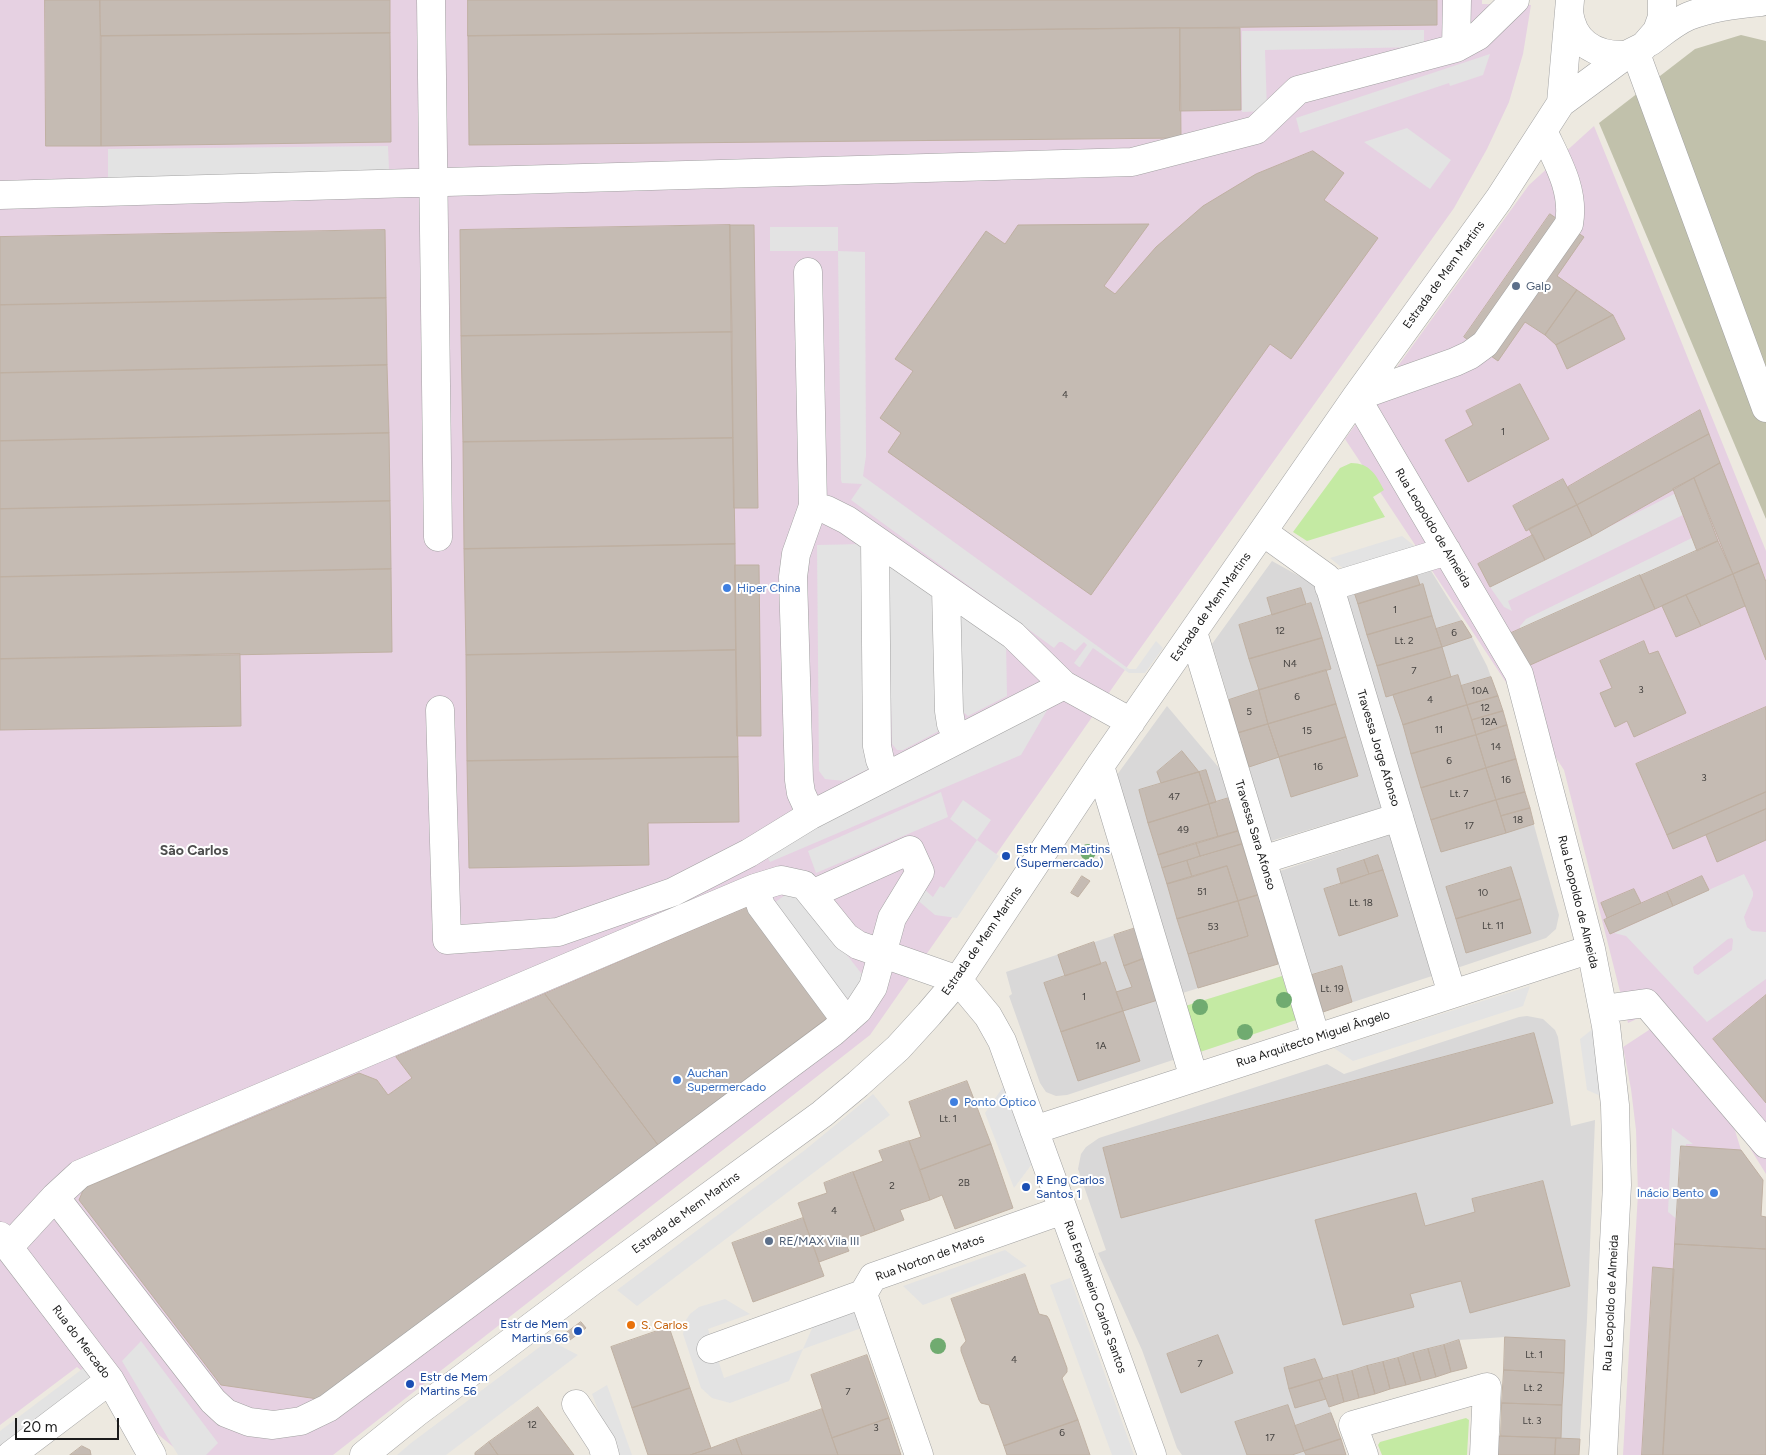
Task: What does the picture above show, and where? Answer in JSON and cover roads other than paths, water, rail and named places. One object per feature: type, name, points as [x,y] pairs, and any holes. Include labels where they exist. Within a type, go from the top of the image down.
[{"type":"street","points":[[431,0],[438,537]]},
{"type":"street","points":[[1456,48],[1457,0]]},
{"type":"street","points":[[0,195],[1132,162],[1256,130],[1298,90],[1456,48],[1478,36],[1515,0]]},
{"type":"street","name":"Estrada de Mem Martins","points":[[364,1455],[396,1428],[591,1282],[822,1114],[898,1048],[929,1014],[958,980],[1130,722],[1356,397],[1499,199],[1561,103],[1635,51],[1657,32],[1662,16],[1662,0]]},
{"type":"street","points":[[1760,2],[1731,5],[1689,16],[1635,51],[1766,408]]},
{"type":"street","name":"Estrada de Mem Martins","points":[[1569,3],[1570,21],[1577,35],[1587,46],[1601,53],[1635,51]]},
{"type":"street","name":"Estrada de Mem Martins","points":[[1561,103],[1569,3]]},
{"type":"street","points":[[1356,397],[1455,362],[1470,355],[1485,344],[1569,224],[1571,198],[1567,184],[1543,131]]},
{"type":"street","points":[[808,272],[812,506],[796,554],[793,577],[799,780],[801,793],[811,815]]},
{"type":"street","name":"Rua Leopoldo de Almeida","points":[[1356,397],[1519,674],[1591,949],[1603,1009],[1615,1106],[1617,1185],[1603,1455]]},
{"type":"street","points":[[812,506],[827,510],[847,520],[1013,635],[1064,685],[1130,722]]},
{"type":"street","name":"Travessa Jorge Afonso","points":[[1263,532],[1327,578],[1452,994]]},
{"type":"street","points":[[875,540],[878,746],[880,760],[887,776]]},
{"type":"street","points":[[1329,587],[1447,551]]},
{"type":"street","points":[[946,589],[948,711],[951,724],[958,739]]},
{"type":"street","name":"Travessa Sara Afonso","points":[[1193,632],[1316,1038]]},
{"type":"street","points":[[440,710],[447,940],[558,932],[665,895],[750,853],[811,815],[1064,685]]},
{"type":"street","points":[[1100,766],[1194,1078]]},
{"type":"street","points":[[1262,860],[1399,817]]},
{"type":"street","points":[[55,1197],[213,1401],[226,1413],[249,1422],[273,1425],[301,1421],[328,1408],[858,1010],[873,987],[892,918],[920,872],[910,850],[812,894]]},
{"type":"street","points":[[4,1242],[80,1174],[756,888],[781,880],[804,885],[846,937],[858,945],[958,980]]},
{"type":"street","points":[[756,888],[762,906],[846,1020]]},
{"type":"street","name":"Rua Arquitecto Miguel Ângelo","points":[[1034,1130],[1591,949]]},
{"type":"street","name":"Rua Engenheiro Carlos Santos","points":[[958,980],[988,1016],[1002,1041],[1152,1455]]},
{"type":"street","points":[[1603,1009],[1646,1003],[1766,1144]]},
{"type":"street","name":"Rua Norton de Matos","points":[[863,1294],[873,1277],[1063,1210]]},
{"type":"street","name":"Rua do Mercado","points":[[4,1242],[110,1380],[152,1455]]},
{"type":"street","points":[[711,1349],[863,1294],[919,1455]]},
{"type":"street","points":[[11,1455],[110,1380]]},
{"type":"street","points":[[1364,1455],[1353,1425],[1487,1387],[1484,1455]]},
{"type":"street","points":[[576,1404],[602,1444],[605,1455]]},
{"type":"place","name":"Galp","points":[[1516,286]]},
{"type":"place","name":"Hiper China","points":[[727,588]]},
{"type":"place","name":"Estr Mem Martins (Supermercado)","points":[[1006,856]]},
{"type":"place","name":"Auchan Supermercado","points":[[677,1080]]},
{"type":"place","name":"Ponto Óptico","points":[[954,1102]]},
{"type":"place","name":"R Eng Carlos Santos 1","points":[[1026,1187]]},
{"type":"place","name":"Inácio Bento","points":[[1714,1193]]},
{"type":"place","name":"RE/MAX Vila III","points":[[769,1241]]},
{"type":"place","name":"S. Carlos","points":[[631,1325]]},
{"type":"place","name":"Estr de Mem Martins 66","points":[[578,1331]]},
{"type":"place","name":"Estr de Mem Martins 56","points":[[410,1384]]},
{"type":"district","name":"São Carlos","points":[[194,851]]}]
